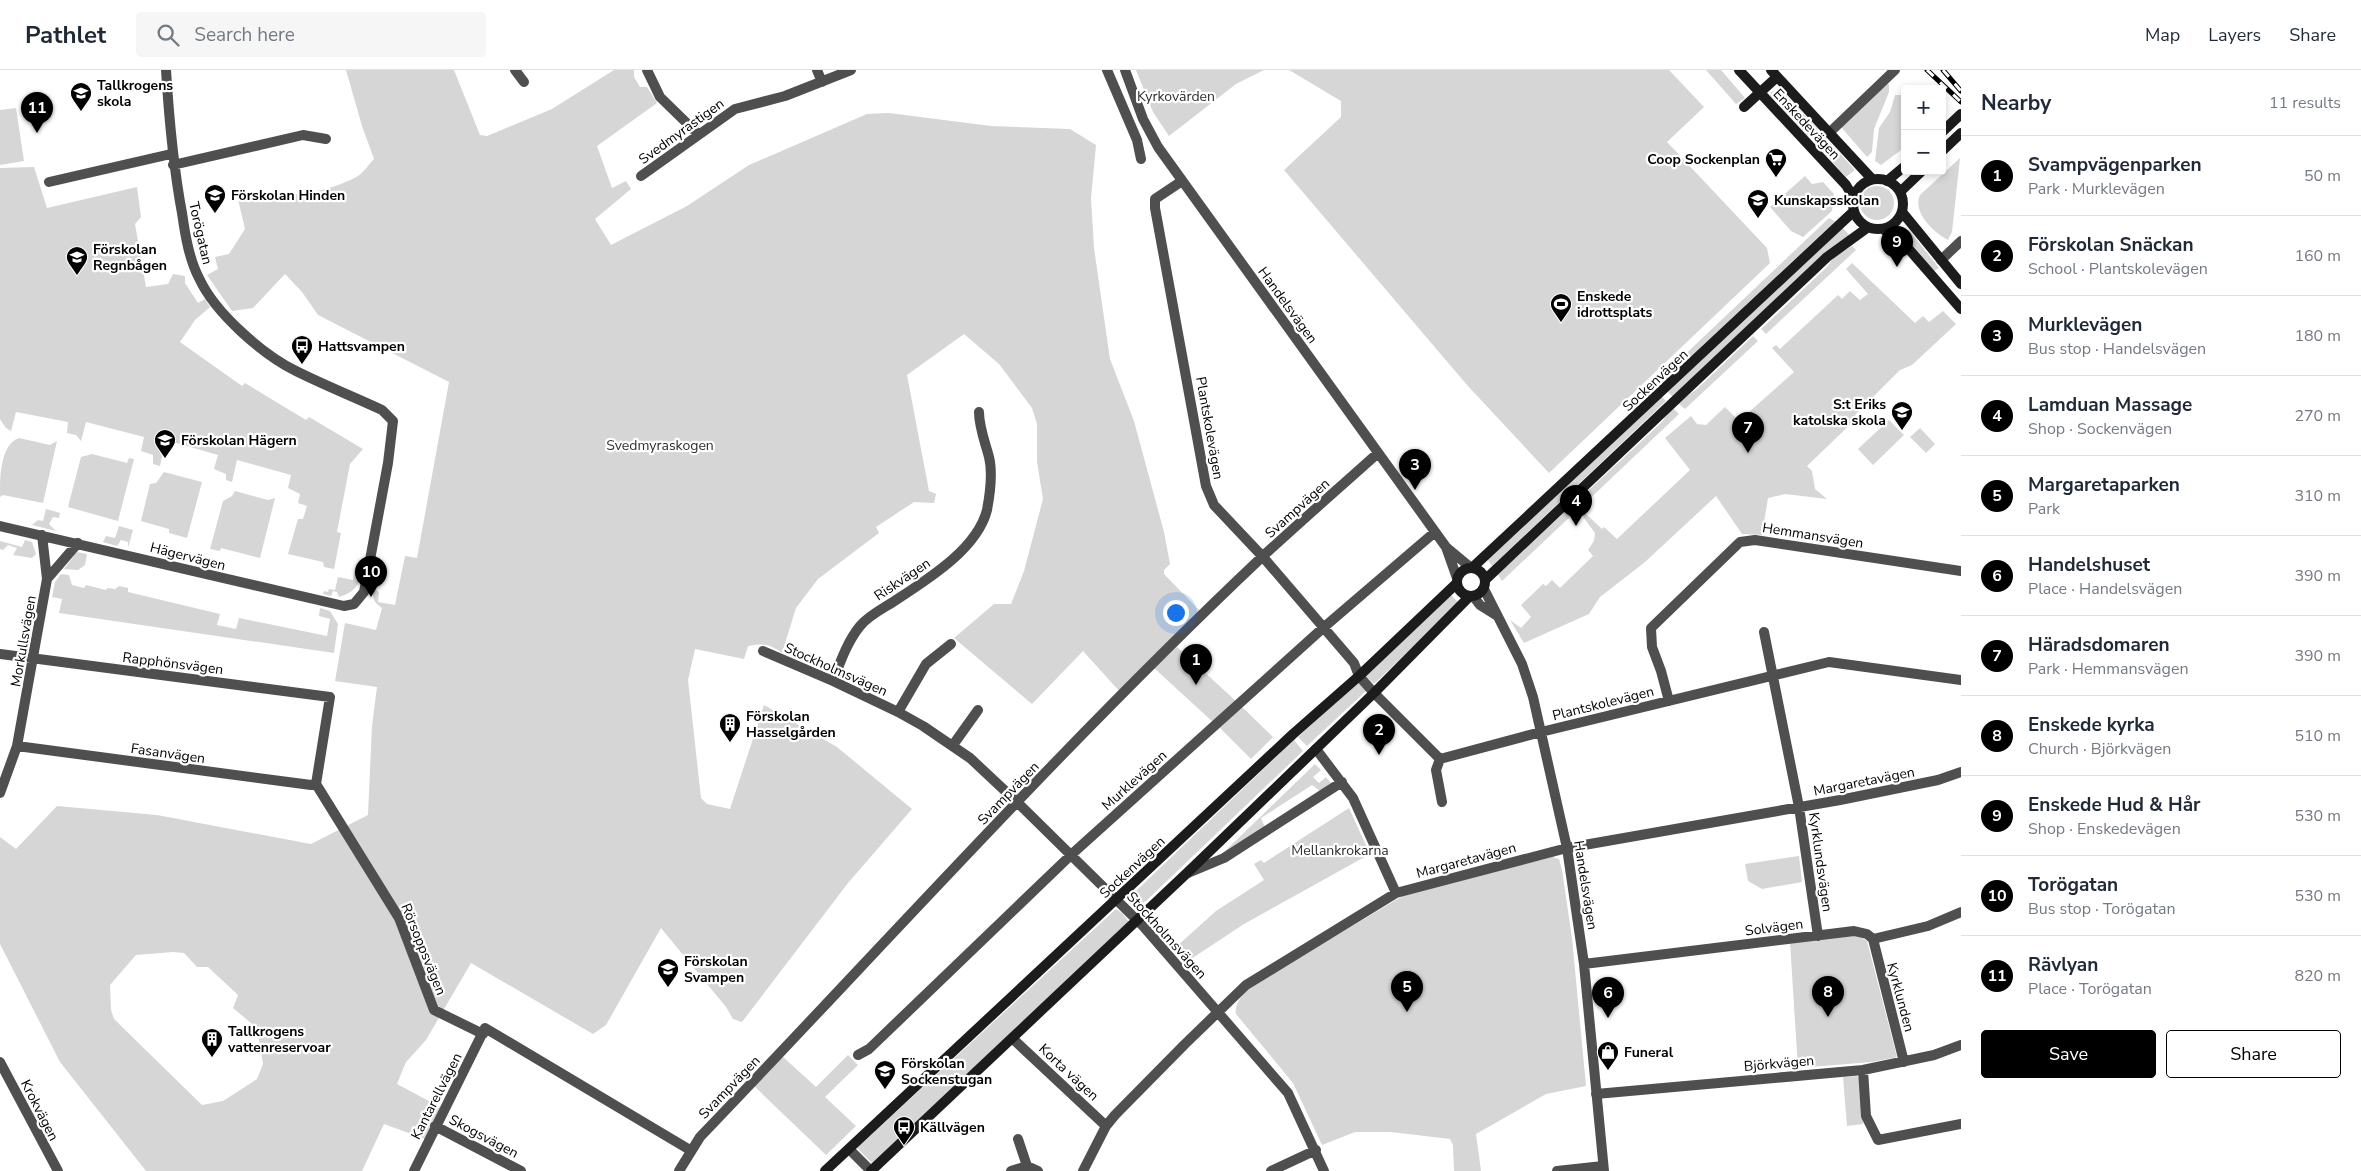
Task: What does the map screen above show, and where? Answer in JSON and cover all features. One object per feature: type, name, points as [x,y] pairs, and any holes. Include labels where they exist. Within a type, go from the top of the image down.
[{"type":"street","name":"Torögatan","points":[[166,70],[171,154],[187,242],[198,278],[218,308],[265,351],[296,372],[382,410],[393,421],[388,463],[364,592]]},
{"type":"street","points":[[514,70],[524,82]]},
{"type":"street","points":[[646,70],[660,97],[698,134]]},
{"type":"street","points":[[817,70],[822,82]]},
{"type":"street","name":"Svedmyrastigen","points":[[641,176],[735,109],[784,96],[851,70]]},
{"type":"street","points":[[1107,70],[1137,140],[1141,159]]},
{"type":"street","name":"Handelsvägen","points":[[1125,70],[1143,119],[1158,147],[1446,547],[1472,567]]},
{"type":"street","name":"Enskedevägen","points":[[1739,70],[1846,185],[1853,197]]},
{"type":"street","points":[[1829,133],[1895,70]]},
{"type":"street","points":[[1744,107],[1760,93],[1774,73]]},
{"type":"street","name":"Enskedevägen","points":[[1774,73],[1872,180]]},
{"type":"street","points":[[1944,130],[1961,114]]},
{"type":"street","points":[[1946,147],[1961,133]]},
{"type":"street","points":[[173,165],[304,135],[326,139]]},
{"type":"street","points":[[49,182],[171,154]]},
{"type":"street","points":[[1887,181],[1901,169]]},
{"type":"street","points":[[1900,192],[1918,175]]},
{"type":"street","points":[[1872,180],[1887,181],[1894,185],[1900,192],[1902,199],[1902,212],[1894,223],[1883,229],[1867,228],[1853,212],[1853,197],[1860,186],[1872,180]]},
{"type":"street","name":"Plantskolevägen","points":[[1182,181],[1155,199],[1155,208],[1206,486],[1214,505],[1263,557],[1354,663],[1359,676],[1374,693],[1440,759],[1541,732],[1829,662],[1870,666],[1961,680]]},
{"type":"street","name":"Sockenvägen","points":[[825,1171],[1293,734],[1359,676],[1457,580],[1464,569],[1472,567],[1853,212]]},
{"type":"street","points":[[1902,212],[1961,284]]},
{"type":"street","name":"Sockenvägen","points":[[871,1171],[1187,873],[1374,693],[1471,596],[1827,257],[1867,228]]},
{"type":"street","points":[[1883,229],[1907,247],[1961,309]]},
{"type":"street","points":[[1940,260],[1961,241]]},
{"type":"street","name":"Riskvägen","points":[[833,681],[849,643],[860,626],[874,614],[928,581],[970,541],[980,525],[986,511],[991,476],[979,412]]},
{"type":"street","name":"Svampvägen","points":[[679,1171],[690,1150],[700,1137],[1018,802],[1169,648],[1263,557],[1378,453]]},
{"type":"street","name":"Hägervägen","points":[[0,526],[344,606],[354,604],[364,592]]},
{"type":"street","name":"Murklevägen","points":[[858,1055],[869,1049],[1072,854],[1323,628],[1435,532]]},
{"type":"street","name":"Morkullsvägen","points":[[0,793],[17,746],[48,579],[42,535]]},
{"type":"street","name":"Hemmansvägen","points":[[1670,701],[1652,647],[1650,628],[1740,542],[1755,540],[1961,571]]},
{"type":"street","name":"Morkullsvägen","points":[[48,579],[78,543]]},
{"type":"street","name":"Handelsvägen","points":[[1446,547],[1457,580]]},
{"type":"street","points":[[1472,567],[1482,571],[1485,584]]},
{"type":"street","points":[[1457,580],[1462,593],[1471,596]]},
{"type":"street","name":"Handelsvägen","points":[[1485,584],[1496,615],[1511,640],[1522,664],[1541,732],[1567,848],[1584,964],[1603,1168]]},
{"type":"street","name":"Handelsvägen","points":[[1471,596],[1480,605],[1496,615]]},
{"type":"street","points":[[1764,632],[1773,675]]},
{"type":"street","name":"Stockholmsvägen","points":[[898,712],[926,664],[951,644]]},
{"type":"street","name":"Stockholmsvägen","points":[[763,652],[833,681],[898,712],[970,758],[1018,802],[1137,920],[1288,1093],[1316,1150],[1324,1171]]},
{"type":"street","name":"Rapphönsvägen","points":[[0,654],[330,697],[316,784]]},
{"type":"street","name":"Kyrklundsvägen","points":[[1773,675],[1799,807],[1818,936]]},
{"type":"street","points":[[952,745],[978,710]]},
{"type":"street","name":"Fasanvägen","points":[[17,746],[310,785],[316,784]]},
{"type":"street","points":[[1316,749],[1353,798],[1396,893]]},
{"type":"street","points":[[1440,759],[1436,770],[1442,802]]},
{"type":"street","name":"Margaretavägen","points":[[1083,1171],[1106,1126],[1246,985],[1396,893],[1567,848],[1799,807],[1938,780],[1961,772]]},
{"type":"street","name":"Sockenvägen","points":[[1187,873],[1224,858],[1342,782]]},
{"type":"street","name":"Rörsoppsvägen","points":[[316,784],[399,918],[434,1010],[482,1034],[485,1028],[690,1150]]},
{"type":"street","points":[[1873,939],[1928,926],[1961,912]]},
{"type":"street","name":"Solvägen","points":[[1584,964],[1854,930],[1867,934],[1873,939]]},
{"type":"street","name":"Kyrklunden","points":[[1873,939],[1904,1062]]},
{"type":"street","name":"Kantarellvägen","points":[[414,1171],[482,1034]]},
{"type":"street","name":"Korta vägen","points":[[1013,1039],[1106,1126]]},
{"type":"street","name":"Björkvägen","points":[[1596,1094],[1863,1070],[1934,1055],[1961,1045]]},
{"type":"street","name":"Krokvägen","points":[[0,1062],[58,1171]]},
{"type":"street","points":[[1863,1070],[1866,1116],[1878,1140],[1961,1124]]},
{"type":"street","name":"Skogsvägen","points":[[435,1126],[521,1171]]},
{"type":"street","points":[[1018,1139],[1027,1166]]},
{"type":"street","points":[[849,1149],[871,1171]]},
{"type":"street","points":[[1271,1171],[1316,1150]]},
{"type":"street","points":[[1011,1171],[1027,1166],[1038,1171]]},
{"type":"street","points":[[1557,1171],[1603,1168]]},
{"type":"green space","name":"Svedmyraskogen","points":[[346,70],[454,70],[480,135],[487,136],[552,109],[614,70],[634,70],[634,77],[640,87],[647,87],[657,103],[597,146],[612,188],[626,181],[631,189],[595,219],[611,245],[687,206],[749,165],[867,114],[889,113],[991,126],[1070,129],[1096,145],[1091,198],[1094,248],[1110,359],[1134,421],[1164,532],[1170,564],[1164,570],[1164,574],[1200,611],[1121,693],[1083,651],[1032,704],[954,638],[994,604],[1011,604],[1024,571],[1043,499],[1037,462],[1037,424],[1032,408],[999,364],[964,334],[907,375],[929,491],[936,494],[934,503],[914,502],[876,527],[879,533],[818,579],[796,608],[782,653],[770,646],[753,645],[748,646],[744,659],[695,649],[688,680],[701,798],[707,804],[730,809],[764,705],[837,747],[912,809],[848,883],[742,1022],[733,1019],[726,1007],[661,928],[606,1025],[593,1034],[471,963],[426,1040],[406,1062],[397,1084],[440,1107],[425,1139],[384,1124],[362,1171],[146,1171],[60,1062],[0,944],[0,837],[16,849],[57,806],[157,815],[311,844],[368,815],[372,726],[377,687],[335,681],[345,623],[376,630],[382,608],[374,600],[374,589],[379,592],[378,602],[395,605],[405,556],[417,558],[449,382],[318,315],[302,292],[285,274],[253,308],[232,311],[207,275],[218,269],[215,257],[229,254],[245,229],[238,199],[300,194],[330,188],[358,176],[374,159],[362,126]],"holes":[[[184,953],[197,967],[208,967],[238,995],[233,1008],[257,1028],[263,1064],[257,1079],[223,1101],[202,1105],[114,1019],[111,1010],[110,985],[136,955]]]},
{"type":"green space","name":"Kyrkovärden","points":[[1136,70],[1264,70],[1236,84],[1169,136],[1153,112]]},
{"type":"green space","name":"Enskede idrottsplats","points":[[1289,70],[1669,70],[1704,107],[1667,142],[1767,248],[1770,263],[1549,473],[1467,385],[1284,170],[1341,117],[1341,101]]},
{"type":"green space","points":[[1706,70],[1721,70],[1745,98],[1736,104]]},
{"type":"green space","points":[[1887,83],[1889,85],[1889,92],[1874,129],[1872,152],[1867,157],[1841,127]]},
{"type":"green space","points":[[1771,92],[1783,92],[1818,129],[1809,137],[1770,95]]},
{"type":"green space","points":[[1895,95],[1901,95],[1901,150],[1881,165],[1875,161],[1879,128],[1890,112]]},
{"type":"green space","points":[[16,108],[24,161],[0,165],[0,110]]},
{"type":"green space","points":[[1821,133],[1855,170],[1846,177],[1813,141]]},
{"type":"green space","points":[[1960,158],[1952,232],[1948,240],[1926,221],[1918,202],[1920,195],[1942,175],[1946,175],[1946,171]]},
{"type":"green space","points":[[34,167],[47,208],[137,187],[141,217],[135,224],[146,287],[168,284],[173,274],[185,276],[185,283],[198,303],[205,299],[210,307],[195,320],[180,342],[242,386],[245,383],[306,420],[309,417],[363,449],[350,464],[337,532],[341,533],[334,569],[324,567],[323,562],[288,554],[298,519],[303,519],[307,506],[298,503],[300,494],[288,488],[291,475],[237,460],[232,482],[226,480],[226,474],[214,469],[218,455],[166,440],[160,466],[153,464],[153,455],[141,451],[144,437],[86,422],[81,441],[76,435],[67,433],[68,422],[16,412],[11,431],[6,428],[0,419],[0,168]]},
{"type":"green space","points":[[1805,176],[1812,184],[1823,182],[1834,194],[1832,211],[1803,237],[1791,231],[1770,207]]},
{"type":"green space","points":[[1877,186],[1889,191],[1894,203],[1889,215],[1877,220],[1865,215],[1860,203],[1865,191]]},
{"type":"green space","points":[[1829,218],[1836,222],[1674,372],[1663,388],[1657,381]]},
{"type":"green space","points":[[1843,228],[1850,236],[1673,397],[1667,391]]},
{"type":"green space","points":[[1909,230],[1939,268],[1934,271],[1904,235]]},
{"type":"green space","points":[[1852,246],[1856,250],[1766,334],[1761,329],[1827,267],[1834,257]]},
{"type":"green space","points":[[1852,263],[1915,323],[1923,316],[1929,322],[1943,311],[1956,324],[1912,365],[1900,370],[1855,415],[1857,418],[1807,466],[1812,471],[1815,489],[1827,499],[1785,494],[1768,498],[1762,535],[1742,534],[1716,496],[1645,562],[1600,597],[1589,614],[1524,643],[1510,620],[1521,628],[1531,617],[1521,605],[1543,584],[1546,586],[1552,580],[1560,588],[1593,556],[1588,550],[1594,541],[1595,533],[1581,514],[1584,512],[1602,529],[1604,527],[1617,539],[1690,470],[1665,438],[1691,416],[1697,424],[1706,425],[1725,407],[1739,421],[1794,372],[1772,348],[1776,345],[1780,349],[1838,295],[1842,299],[1850,291],[1860,300],[1868,294],[1846,269]]},
{"type":"green space","points":[[1753,336],[1758,341],[1685,409],[1678,403],[1698,388]]},
{"type":"green space","points":[[1661,396],[1666,401],[1492,566],[1488,560]]},
{"type":"green space","points":[[1672,407],[1679,414],[1580,508],[1576,502],[1662,422]]},
{"type":"green space","points":[[1889,420],[1904,435],[1873,465],[1858,449]]},
{"type":"green space","points":[[1920,428],[1935,444],[1926,453],[1910,437]]},
{"type":"green space","points":[[19,438],[50,445],[57,441],[43,503],[3,495],[0,497],[2,463],[8,447]]},
{"type":"green space","points":[[92,454],[127,463],[129,458],[134,459],[118,521],[68,507],[81,457]]},
{"type":"green space","points":[[164,472],[202,482],[187,538],[169,533],[169,529],[141,521],[150,484],[156,483]]},
{"type":"green space","points":[[235,491],[268,500],[275,498],[260,558],[221,548],[220,551],[210,549],[223,501],[232,496]]},
{"type":"green space","points":[[46,509],[60,513],[59,518],[53,517],[49,524],[56,531],[32,525],[38,520],[43,521]]},
{"type":"green space","points":[[1568,509],[1573,514],[1502,581],[1497,573]]},
{"type":"green space","points":[[119,526],[133,530],[128,548],[128,542],[121,540],[117,546],[103,542],[106,536],[115,538]]},
{"type":"green space","points":[[25,540],[32,542],[36,554],[32,558],[13,555],[17,548],[8,545],[3,550],[0,549],[0,541],[22,547]]},
{"type":"green space","points":[[77,552],[87,554],[85,565],[78,570],[64,569]]},
{"type":"green space","points":[[355,569],[363,571],[358,584],[352,591],[339,597],[337,592],[333,591],[331,596],[323,594],[324,591],[328,592],[329,589],[335,590],[338,577],[353,580]]},
{"type":"green space","points":[[61,574],[69,575],[72,585],[84,588],[86,585],[106,590],[107,588],[115,589],[119,586],[128,588],[128,592],[220,614],[217,625],[236,629],[239,618],[327,636],[330,619],[319,616],[320,608],[330,611],[338,624],[334,653],[59,613],[62,599],[52,597],[55,582]]},
{"type":"green space","points":[[1451,595],[1459,603],[1374,684],[1366,676]]},
{"type":"green space","points":[[1177,647],[1237,702],[1214,723],[1154,668]]},
{"type":"green space","points":[[1358,682],[1366,691],[1307,746],[1298,737]]},
{"type":"green space","points":[[1241,706],[1273,737],[1251,759],[1219,727]]},
{"type":"green space","points":[[1294,740],[1303,751],[1146,901],[1141,903],[1136,900],[1136,891]]},
{"type":"green space","points":[[1315,764],[1321,770],[1313,777],[1319,783],[1326,777],[1331,783],[1320,791],[1312,785],[1261,818],[1265,827],[1224,852]]},
{"type":"green space","name":"Mellankrokarna","points":[[1349,808],[1370,854],[1244,924],[1188,961],[1176,947],[1216,911],[1264,880],[1254,864],[1261,860],[1264,863]]},
{"type":"green space","points":[[1799,856],[1802,882],[1762,889],[1748,881],[1745,864]]},
{"type":"green space","points":[[1553,857],[1559,859],[1562,870],[1572,938],[1586,1086],[1546,1094],[1476,1134],[1481,1171],[1454,1171],[1453,1145],[1450,1139],[1391,1132],[1355,1132],[1322,1145],[1293,1083],[1236,1014],[1236,1006],[1242,996],[1250,987],[1406,894]]},
{"type":"green space","points":[[1116,909],[1129,922],[872,1163],[857,1148]]},
{"type":"green space","points":[[1856,934],[1867,941],[1897,1057],[1872,1062],[1798,1068],[1790,942]]},
{"type":"green space","points":[[848,1055],[858,1065],[825,1097],[856,1126],[826,1155],[753,1085],[782,1056],[816,1087]]},
{"type":"green space","points":[[1857,1076],[1860,1079],[1863,1124],[1847,1126],[1843,1077]]},
{"type":"railway","points":[[1927,70],[1961,102]]},
{"type":"railway","points":[[1943,70],[1961,91]]},
{"type":"place","name":"Tallkrogens skola","points":[[81,112]]},
{"type":"place","name":"Rävlyan","points":[[37,133]]},
{"type":"place","name":"Coop Sockenplan","points":[[1776,178]]},
{"type":"place","name":"Förskolan Hinden","points":[[215,214]]},
{"type":"place","name":"Kunskapsskolan","points":[[1758,219]]},
{"type":"place","name":"Enskede Hud & Hår","points":[[1897,267]]},
{"type":"place","name":"Förskolan Regnbågen","points":[[77,276]]},
{"type":"place","name":"Enskede idrottsplats","points":[[1561,323]]},
{"type":"place","name":"Hattsvampen","points":[[302,365]]},
{"type":"place","name":"S:t Eriks katolska skola","points":[[1902,431]]},
{"type":"place","name":"Häradsdomaren","points":[[1748,453]]},
{"type":"place","name":"Förskolan Hägern","points":[[165,459]]},
{"type":"place","name":"Murklevägen","points":[[1415,490]]},
{"type":"place","name":"Lamduan Massage","points":[[1576,526]]},
{"type":"place","name":"Torögatan","points":[[371,597]]},
{"type":"place","name":"Svampvägenparken","points":[[1196,685]]},
{"type":"place","name":"Förskolan Hasselgården","points":[[730,743]]},
{"type":"place","name":"Förskolan Snäckan","points":[[1379,755]]},
{"type":"place","name":"Förskolan Svampen","points":[[668,988]]},
{"type":"place","name":"Margaretaparken","points":[[1407,1012]]},
{"type":"place","name":"Enskede kyrka","points":[[1828,1017]]},
{"type":"place","name":"Handelshuset","points":[[1608,1018]]},
{"type":"place","name":"Tallkrogens vattenreservoar","points":[[212,1058]]},
{"type":"place","name":"Funeral","points":[[1608,1071]]},
{"type":"place","name":"Förskolan Sockenstugan","points":[[885,1090]]},
{"type":"place","name":"Källvägen","points":[[904,1146]]}]
